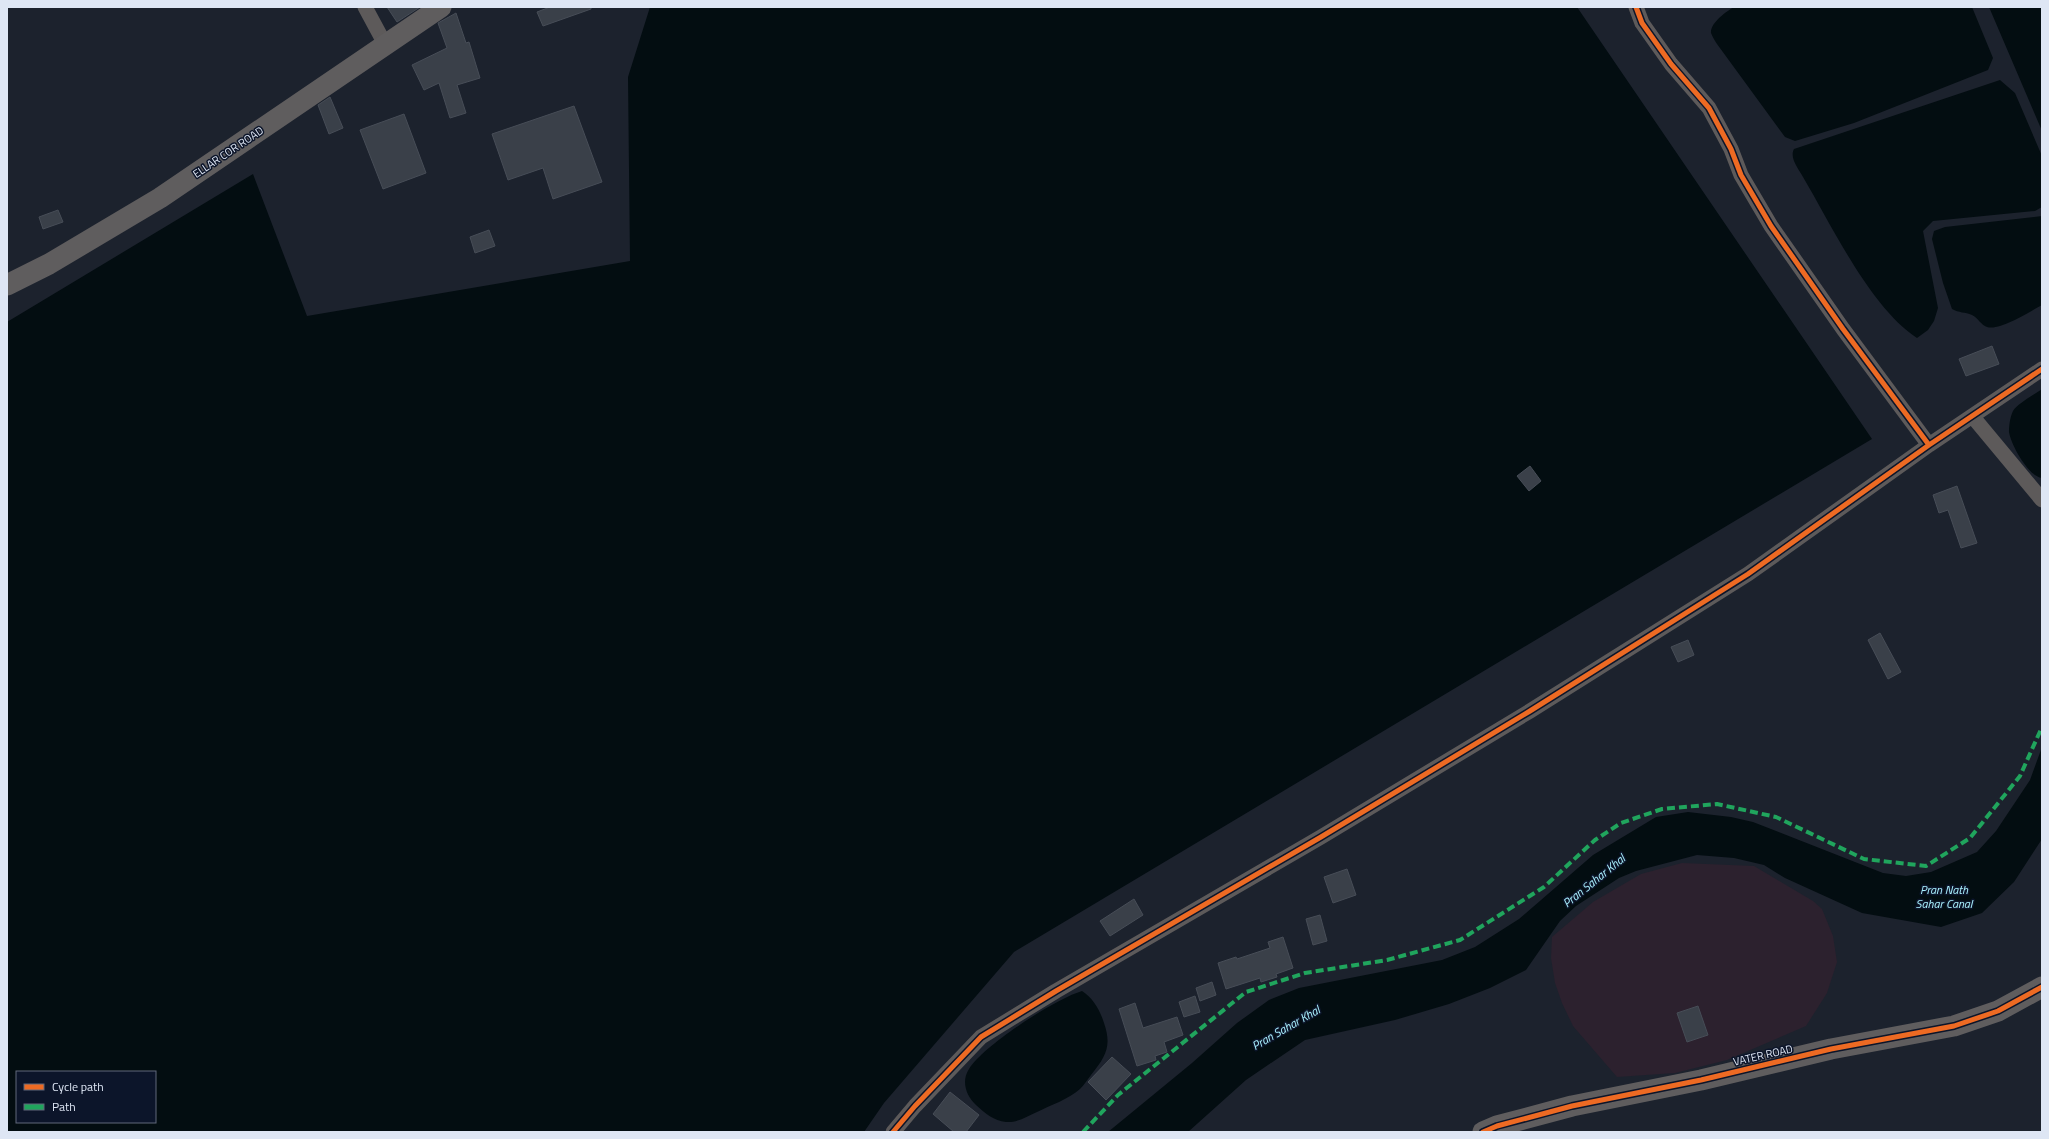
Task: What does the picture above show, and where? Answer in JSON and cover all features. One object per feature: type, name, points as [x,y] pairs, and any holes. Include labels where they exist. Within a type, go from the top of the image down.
[{"type":"street","points":[[365,7],[386,46]]},
{"type":"street","name":"ELLAR COR ROAD","points":[[7,285],[49,264],[160,198],[386,46],[441,7]]},
{"type":"street","points":[[1636,7],[1642,23],[1671,64],[1709,108],[1731,149],[1741,175],[1771,226],[1843,329],[1929,445]]},
{"type":"street","points":[[893,1132],[915,1106],[981,1037],[1056,991],[1321,837],[1530,711],[1748,574],[1929,445],[1973,417],[2042,369]]},
{"type":"street","points":[[1973,417],[2042,500]]},
{"type":"street","name":"VATER ROAD","points":[[1483,1132],[1497,1126],[1572,1106],[1701,1080],[1831,1049],[1954,1026],[1998,1011],[2042,987]]},
{"type":"shaded area","points":[[1682,863],[1754,866],[1813,901],[1822,909],[1833,936],[1837,962],[1827,993],[1806,1026],[1727,1060],[1675,1073],[1617,1077],[1573,1026],[1562,1003],[1555,983],[1551,958],[1552,937],[1593,902],[1641,874]]},
{"type":"water","points":[[650,7],[1577,7],[1872,439],[1014,952],[884,1103],[864,1132],[7,1132],[7,322],[253,174],[307,316],[630,261],[628,77]]},
{"type":"water","points":[[1734,7],[1972,7],[1993,58],[1988,70],[1854,123],[1795,141],[1785,137],[1712,36],[1711,29],[1716,21],[1723,14]]},
{"type":"water","points":[[1989,7],[2042,7],[2042,131]]},
{"type":"water","points":[[2000,80],[2015,93],[2042,156],[2042,207],[2035,211],[1933,221],[1923,231],[1938,308],[1934,321],[1928,330],[1917,338],[1883,307],[1853,264],[1797,167],[1793,152],[1794,149]]},
{"type":"water","points":[[2042,216],[2042,305],[2007,324],[1993,327],[1985,326],[1972,315],[1952,309],[1943,283],[1932,239],[1934,231],[1945,227]]},
{"type":"water","points":[[2042,389],[2042,478],[2032,472],[2021,460],[2010,438],[2009,424],[2015,408]]},
{"type":"water","name":"Pran Nath Sahar Canal","points":[[2042,747],[2042,839],[2014,882],[1982,913],[1941,927],[1862,913],[1785,878],[1764,865],[1734,858],[1697,855],[1636,871],[1619,878],[1576,906],[1560,921],[1526,970],[1490,988],[1449,1004],[1395,1020],[1305,1040],[1246,1080],[1188,1132],[1108,1132],[1192,1063],[1237,1023],[1269,1000],[1299,988],[1442,960],[1475,947],[1519,919],[1593,855],[1656,817],[1688,812],[1731,817],[1753,822],[1883,873],[1906,876],[1931,872],[1977,852],[1996,831],[2030,780]]},
{"type":"water","points":[[1082,991],[1090,997],[1098,1009],[1106,1031],[1106,1050],[1096,1068],[1076,1093],[1026,1117],[1006,1122],[986,1114],[972,1101],[967,1093],[965,1078],[969,1069],[989,1048],[1021,1024],[1055,1003]]},
{"type":"building","points":[[387,7],[420,7],[397,22]]},
{"type":"building","points":[[550,7],[591,7],[591,9],[543,26],[537,12]]},
{"type":"building","points":[[456,13],[466,43],[469,42],[480,78],[457,85],[466,113],[450,118],[439,83],[424,90],[412,65],[447,48],[438,23]]},
{"type":"building","points":[[330,97],[343,128],[329,134],[318,105]]},
{"type":"building","points":[[574,106],[602,182],[553,199],[543,168],[508,180],[492,134]]},
{"type":"building","points":[[404,114],[426,173],[383,189],[360,130]]},
{"type":"building","points":[[58,210],[63,222],[43,229],[39,217]]},
{"type":"building","points":[[489,230],[495,246],[475,253],[470,237]]},
{"type":"building","points":[[1992,346],[1999,364],[1966,376],[1959,359]]},
{"type":"building","points":[[1530,466],[1541,481],[1529,491],[1517,476]]},
{"type":"building","points":[[1957,486],[1977,543],[1961,548],[1948,510],[1939,513],[1933,495]]},
{"type":"building","points":[[1880,633],[1901,672],[1888,679],[1868,640]]},
{"type":"building","points":[[1688,640],[1694,655],[1678,662],[1671,647]]},
{"type":"building","points":[[1347,869],[1356,895],[1333,903],[1324,877]]},
{"type":"building","points":[[1134,899],[1143,915],[1110,936],[1100,921]]},
{"type":"building","points":[[1320,915],[1327,941],[1313,945],[1306,919]]},
{"type":"building","points":[[1283,937],[1293,968],[1276,974],[1277,977],[1261,982],[1260,978],[1226,989],[1218,963],[1236,957],[1237,959],[1270,948],[1268,942]]},
{"type":"building","points":[[1212,982],[1216,995],[1200,1001],[1196,988]]},
{"type":"building","points":[[1195,996],[1200,1012],[1184,1017],[1179,1002]]},
{"type":"building","points":[[1135,1003],[1143,1028],[1177,1017],[1183,1035],[1164,1042],[1167,1052],[1155,1056],[1156,1060],[1137,1066],[1119,1009]]},
{"type":"building","points":[[1698,1006],[1708,1035],[1687,1042],[1677,1013]]},
{"type":"building","points":[[1112,1057],[1131,1074],[1106,1100],[1088,1082]]},
{"type":"building","points":[[950,1092],[979,1115],[966,1132],[954,1132],[933,1114]]},
{"type":"marked path","points":[[1083,1132],[1118,1095],[1246,992],[1305,973],[1387,960],[1460,940],[1544,887],[1595,840],[1621,823],[1662,809],[1717,804],[1776,817],[1864,859],[1926,866],[1970,838],[2020,776],[2042,727]]},
{"type":"cycle path","points":[[1636,7],[1642,23],[1671,64],[1709,108],[1731,149],[1741,175],[1771,226],[1843,329],[1929,445]]},
{"type":"cycle path","points":[[893,1132],[915,1106],[981,1037],[1056,991],[1321,837],[1530,711],[1748,574],[1929,445],[2042,369]]},
{"type":"cycle path","points":[[1483,1132],[1497,1126],[1572,1106],[1701,1080],[1831,1049],[1954,1026],[1998,1011],[2042,987]]},
{"type":"water label","name":"Pran Sahar Khal","points":[[1594,881]]},
{"type":"water label","name":"Pran Sahar Khal","points":[[1286,1028]]}]
